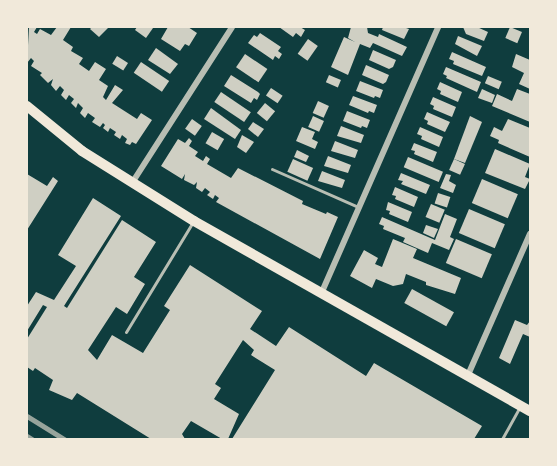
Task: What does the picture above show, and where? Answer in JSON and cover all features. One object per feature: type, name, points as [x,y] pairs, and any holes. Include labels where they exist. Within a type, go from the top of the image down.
[{"type":"main road","points":[[27,106],[69,143],[194,221],[525,409]]},
{"type":"street","points":[[132,183],[230,30],[222,27]]},
{"type":"street","points":[[321,294],[438,27]]},
{"type":"street","points":[[468,375],[530,234]]},
{"type":"lane","points":[[272,169],[359,207]]},
{"type":"lane","points":[[126,332],[194,221]]},
{"type":"lane","points":[[501,439],[525,409]]},
{"type":"building","points":[[29,27],[37,27],[34,32],[37,34],[40,29],[51,35],[57,27],[71,27],[63,40],[73,47],[71,51],[83,58],[79,64],[89,71],[95,62],[106,69],[99,80],[108,86],[103,97],[106,100],[115,85],[123,90],[112,103],[137,119],[141,113],[152,120],[136,144],[125,143],[127,139],[122,135],[120,139],[110,128],[108,132],[103,128],[105,125],[103,123],[100,127],[92,122],[95,118],[88,113],[85,118],[80,113],[83,108],[78,103],[76,108],[71,103],[74,99],[69,95],[66,100],[61,95],[64,90],[60,86],[56,91],[51,85],[53,79],[48,83],[40,75],[42,73],[31,66],[34,61],[31,58],[27,63]]},
{"type":"building","points":[[109,27],[99,37],[90,29]]},
{"type":"building","points":[[137,27],[153,28],[146,38],[135,30]]},
{"type":"building","points":[[168,27],[188,27],[197,33],[189,46],[185,44],[180,51],[161,39]]},
{"type":"building","points":[[279,27],[300,27],[305,30],[301,37],[296,33],[293,37]]},
{"type":"building","points":[[351,27],[367,27],[368,33],[378,37],[379,34],[407,47],[402,56],[373,43],[370,48],[360,44],[348,75],[331,67],[344,37],[355,42],[348,38]]},
{"type":"building","points":[[383,27],[409,29],[404,39],[382,30]]},
{"type":"building","points":[[463,27],[477,27],[488,32],[484,41],[466,34]]},
{"type":"building","points":[[510,27],[522,32],[517,43],[505,38]]},
{"type":"building","points":[[260,33],[281,47],[278,51],[282,54],[279,59],[275,56],[273,60],[248,43],[254,35],[257,37]]},
{"type":"building","points":[[458,36],[482,46],[477,56],[455,44]]},
{"type":"building","points":[[308,39],[318,46],[308,61],[298,54]]},
{"type":"building","points":[[156,48],[178,64],[170,74],[148,60]]},
{"type":"building","points":[[373,50],[396,60],[393,67],[389,69],[369,60]]},
{"type":"building","points":[[452,52],[486,67],[482,76],[453,64],[454,61],[449,59]]},
{"type":"building","points":[[245,54],[267,69],[258,82],[236,67]]},
{"type":"building","points":[[516,54],[530,60],[530,89],[519,84],[524,73],[512,67]]},
{"type":"building","points":[[117,56],[128,63],[123,71],[112,64]]},
{"type":"building","points":[[141,62],[169,81],[162,92],[134,73]]},
{"type":"building","points":[[366,65],[389,75],[386,82],[383,84],[362,75]]},
{"type":"building","points":[[446,67],[481,82],[477,92],[446,78],[447,76],[443,74]]},
{"type":"building","points":[[231,75],[258,92],[260,94],[257,100],[254,98],[251,103],[224,86]]},
{"type":"building","points":[[329,75],[341,80],[338,87],[326,82]]},
{"type":"building","points":[[488,76],[502,82],[499,89],[485,83]]},
{"type":"building","points":[[360,81],[383,90],[380,98],[356,91]]},
{"type":"building","points":[[440,82],[462,92],[458,102],[440,94],[441,91],[437,89]]},
{"type":"building","points":[[271,88],[283,96],[278,103],[266,95]]},
{"type":"building","points":[[482,89],[495,95],[492,103],[478,98]]},
{"type":"building","points":[[517,89],[530,94],[530,122],[492,106],[497,94],[512,101]]},
{"type":"building","points":[[221,92],[251,112],[244,122],[214,102]]},
{"type":"building","points":[[353,96],[377,105],[374,113],[369,111],[368,113],[349,105]]},
{"type":"building","points":[[433,97],[456,107],[452,117],[433,109],[434,106],[430,104]]},
{"type":"building","points":[[318,101],[329,106],[324,118],[313,113]]},
{"type":"building","points":[[265,103],[275,111],[267,121],[257,113]]},
{"type":"building","points":[[211,108],[241,130],[235,139],[204,119]]},
{"type":"building","points":[[347,111],[370,120],[367,128],[343,121]]},
{"type":"building","points":[[427,112],[450,122],[445,132],[427,124],[428,121],[424,119]]},
{"type":"building","points":[[313,116],[324,121],[319,132],[308,127]]},
{"type":"building","points":[[470,116],[482,122],[465,163],[454,159]]},
{"type":"building","points":[[192,119],[202,126],[195,136],[185,129]]},
{"type":"building","points":[[508,119],[530,128],[530,157],[498,143],[499,140],[490,136],[494,127],[502,131]]},
{"type":"building","points":[[253,122],[264,129],[258,137],[248,129]]},
{"type":"building","points":[[341,126],[364,135],[361,143],[337,136]]},
{"type":"building","points":[[302,127],[315,132],[312,139],[318,142],[315,149],[296,141]]},
{"type":"building","points":[[420,127],[443,137],[439,147],[421,139],[422,136],[417,134]]},
{"type":"building","points":[[212,132],[224,139],[218,150],[206,143]]},
{"type":"building","points":[[242,135],[254,142],[246,153],[237,147]]},
{"type":"building","points":[[189,138],[192,141],[189,146],[198,152],[195,156],[203,161],[206,156],[210,159],[207,164],[231,178],[238,168],[303,201],[302,204],[338,217],[320,259],[216,202],[219,198],[215,195],[213,199],[207,195],[210,192],[205,188],[202,192],[196,188],[197,182],[194,185],[184,180],[185,174],[182,179],[161,166],[178,139],[185,143]]},
{"type":"building","points":[[335,141],[358,150],[355,158],[331,151]]},
{"type":"building","points":[[414,143],[437,152],[433,162],[414,154],[415,151],[411,150]]},
{"type":"building","points":[[495,149],[530,164],[525,177],[530,179],[525,189],[485,173]]},
{"type":"building","points":[[297,150],[309,156],[306,162],[294,157]]},
{"type":"building","points":[[328,156],[351,165],[348,173],[324,166]]},
{"type":"building","points":[[408,157],[443,172],[439,182],[404,167]]},
{"type":"building","points":[[293,159],[313,168],[307,181],[287,172]]},
{"type":"building","points":[[454,159],[465,164],[460,175],[449,170]]},
{"type":"building","points":[[322,171],[345,180],[342,188],[318,181]]},
{"type":"building","points":[[401,173],[430,185],[426,194],[401,184],[403,181],[398,180]]},
{"type":"building","points":[[27,174],[47,186],[53,177],[58,181],[27,230]]},
{"type":"building","points":[[446,174],[451,175],[449,181],[456,185],[453,193],[440,188]]},
{"type":"building","points":[[482,179],[518,194],[508,218],[472,203]]},
{"type":"building","points":[[395,187],[418,197],[414,207],[395,199],[396,196],[392,195]]},
{"type":"building","points":[[438,193],[450,197],[447,207],[435,203]]},
{"type":"building","points":[[93,198],[121,216],[64,306],[67,308],[122,220],[156,242],[134,277],[145,284],[127,314],[116,307],[88,350],[97,360],[112,335],[143,353],[170,310],[164,306],[190,265],[262,311],[250,329],[276,346],[289,327],[366,376],[374,363],[482,426],[474,439],[232,439],[275,370],[251,355],[254,350],[243,340],[215,384],[221,388],[214,399],[239,414],[228,439],[222,439],[191,421],[182,434],[185,439],[151,439],[77,393],[72,400],[49,390],[53,380],[35,368],[33,371],[27,367],[27,339],[47,307],[43,305],[27,331],[27,306],[36,292],[54,300],[76,266],[58,255]]},
{"type":"building","points":[[388,202],[412,212],[408,222],[389,214],[390,211],[386,210]]},
{"type":"building","points":[[431,204],[445,210],[439,223],[426,217]]},
{"type":"building","points":[[469,209],[505,224],[495,248],[459,233]]},
{"type":"building","points":[[445,214],[457,219],[450,237],[454,239],[449,250],[432,243],[428,253],[403,242],[405,238],[383,229],[384,226],[379,224],[382,217],[435,240]]},
{"type":"building","points":[[426,225],[438,229],[434,238],[423,233]]},
{"type":"building","points":[[393,239],[417,249],[413,258],[461,278],[455,294],[426,285],[426,282],[406,274],[403,284],[393,286],[376,279],[372,288],[350,276],[364,250],[378,258],[375,264],[382,267]]},
{"type":"building","points":[[456,239],[492,254],[482,278],[446,263]]},
{"type":"building","points":[[412,289],[454,312],[446,326],[404,303]]},
{"type":"building","points":[[515,320],[527,325],[530,321],[530,337],[523,334],[510,364],[499,358]]},
{"type":"railway","points":[[27,416],[64,439]]},
{"type":"railway","points":[[27,436],[32,439]]}]
